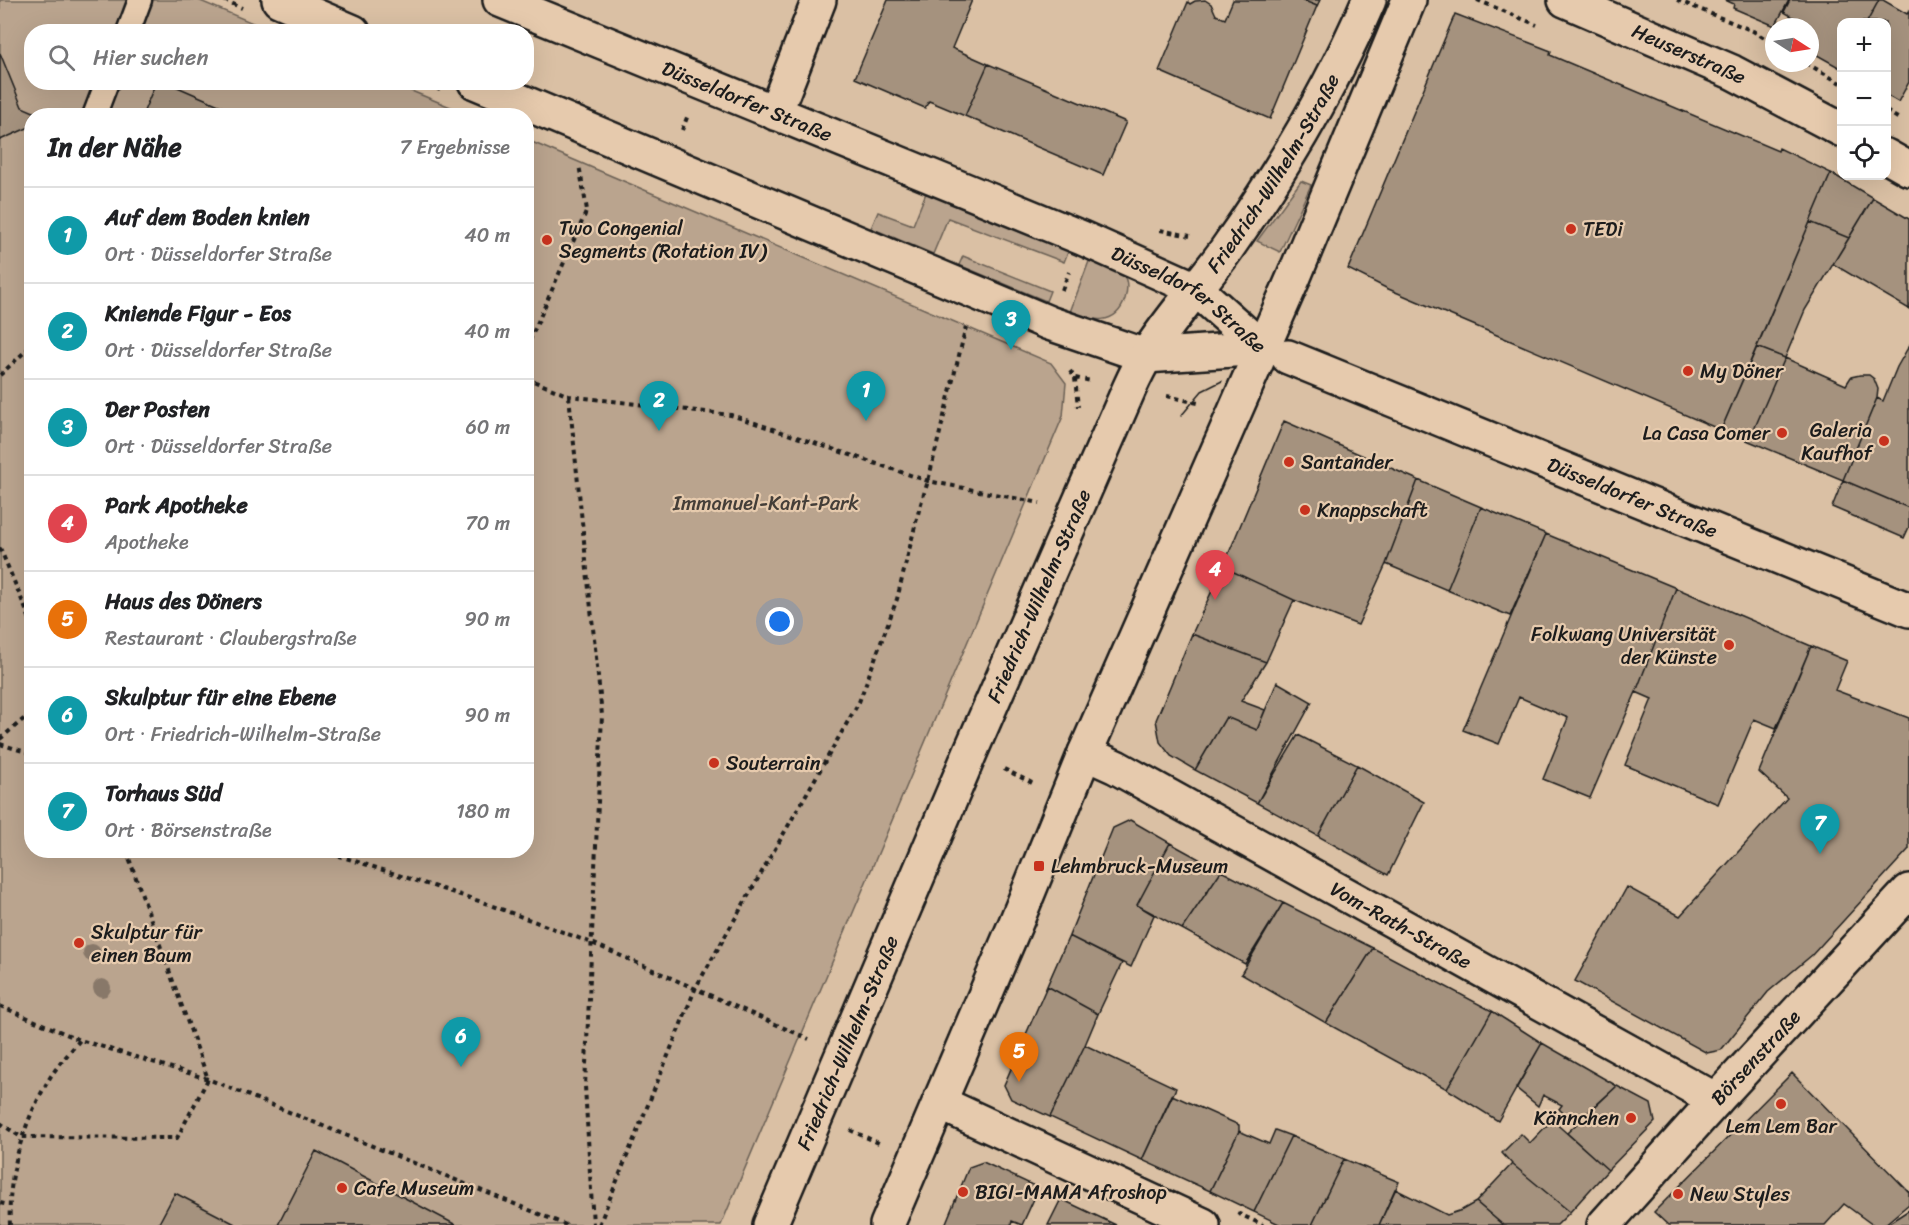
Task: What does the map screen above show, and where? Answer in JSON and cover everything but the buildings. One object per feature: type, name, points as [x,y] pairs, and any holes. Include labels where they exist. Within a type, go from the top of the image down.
[{"type":"main road","points":[[279,0],[335,24]]},
{"type":"main road","name":"Düsseldorfer Straße","points":[[501,0],[1082,238],[1196,289],[1275,353],[1909,610]]},
{"type":"main road","points":[[775,113],[819,0]]},
{"type":"main road","name":"Friedrich-Wilhelm-Straße","points":[[770,1225],[970,753],[1129,389],[1146,356],[1226,251],[1311,121],[1369,0]]},
{"type":"main road","points":[[887,1225],[1085,753],[1275,353],[1409,0]]},
{"type":"main road","name":"Heuserstraße","points":[[1565,0],[1732,72],[1837,127]]},
{"type":"main road","name":"Düsseldorfer Straße","points":[[494,90],[1049,323],[1146,356],[1275,353]]},
{"type":"main road","points":[[1891,158],[1909,169]]},
{"type":"main road","name":"Vom-Rath-Straße","points":[[1085,753],[1116,767],[1716,1100]]},
{"type":"main road","name":"Börsenstraße","points":[[1604,1225],[1909,891]]},
{"type":"main road","points":[[940,1103],[1203,1225]]},
{"type":"lane","points":[[131,24],[140,0]]},
{"type":"lane","points":[[97,108],[104,90]]},
{"type":"path","points":[[1677,0],[1753,31],[1765,38]]},
{"type":"path","points":[[1819,71],[1837,81]]},
{"type":"path","points":[[667,163],[702,83]]},
{"type":"path","points":[[534,330],[586,210],[577,158]]},
{"type":"path","points":[[599,1225],[696,987],[859,702],[897,599],[968,321]]},
{"type":"path","points":[[0,375],[24,352]]},
{"type":"path","points":[[534,381],[569,396],[730,415],[928,481],[1041,504]]},
{"type":"path","points":[[569,396],[602,715],[585,1086],[593,1225]]},
{"type":"path","points":[[0,548],[24,605]]},
{"type":"path","points":[[24,719],[0,741],[24,751]]},
{"type":"path","points":[[970,753],[1067,800]]},
{"type":"path","points":[[0,1123],[21,1137],[177,1138],[208,1079],[129,858]]},
{"type":"path","points":[[346,858],[482,902],[592,943],[813,1040]]},
{"type":"path","points":[[0,1006],[80,1040],[208,1079],[566,1225]]},
{"type":"path","points":[[10,1225],[9,1205],[21,1137],[51,1076],[80,1040]]},
{"type":"path","points":[[817,1116],[915,1159]]},
{"type":"path","points":[[0,1203],[9,1205]]},
{"type":"green space","name":"Immanuel-Kant-Park","points":[[0,0],[198,0],[255,24],[24,24],[24,90],[409,90],[453,108],[24,108],[24,858],[534,858],[534,143],[1051,363],[1066,383],[1063,416],[721,1225],[0,1225]]},
{"type":"green space","points":[[1301,181],[1311,185],[1280,252],[1257,241]]},
{"type":"green space","points":[[926,193],[1070,247],[1064,262],[948,218],[933,254],[871,228],[878,212],[913,225]]},
{"type":"green space","points":[[963,256],[1050,291],[1046,301],[959,265]]},
{"type":"green space","points":[[1091,256],[1117,269],[1126,281],[1126,296],[1121,308],[1109,318],[1086,318],[1070,312]]},
{"type":"tram line","points":[[1181,416],[1202,391],[1222,381]]},
{"type":"place","name":"TEDi","points":[[1571,229]]},
{"type":"place","name":"Two Congenial Segments (Rotation IV)","points":[[547,240]]},
{"type":"place","name":"Der Posten","points":[[1011,350]]},
{"type":"place","name":"My Döner","points":[[1688,371]]},
{"type":"place","name":"Auf dem Boden knien","points":[[866,421]]},
{"type":"place","name":"Kniende Figur - Eos","points":[[659,431]]},
{"type":"place","name":"La Casa Comer","points":[[1782,433]]},
{"type":"place","name":"Galeria Kaufhof","points":[[1884,441]]},
{"type":"place","name":"Santander","points":[[1289,462]]},
{"type":"place","name":"Knappschaft","points":[[1305,510]]},
{"type":"place","name":"Park Apotheke","points":[[1215,600]]},
{"type":"place","name":"Folkwang Universität der Künste","points":[[1729,645]]},
{"type":"place","name":"Souterrain","points":[[714,763]]},
{"type":"place","name":"Torhaus Süd","points":[[1820,854]]},
{"type":"place","name":"Lehmbruck-Museum","points":[[1039,866]]},
{"type":"place","name":"Skulptur für einen Baum","points":[[79,943]]},
{"type":"place","name":"Skulptur für eine Ebene","points":[[461,1067]]},
{"type":"place","name":"Haus des Döners","points":[[1019,1082]]},
{"type":"place","name":"Lem Lem Bar","points":[[1781,1104]]},
{"type":"place","name":"Kännchen","points":[[1631,1118]]},
{"type":"place","name":"Cafe Museum","points":[[342,1188]]},
{"type":"place","name":"BIGI-MAMA Afroshop","points":[[963,1192]]},
{"type":"place","name":"New Styles","points":[[1678,1194]]}]
